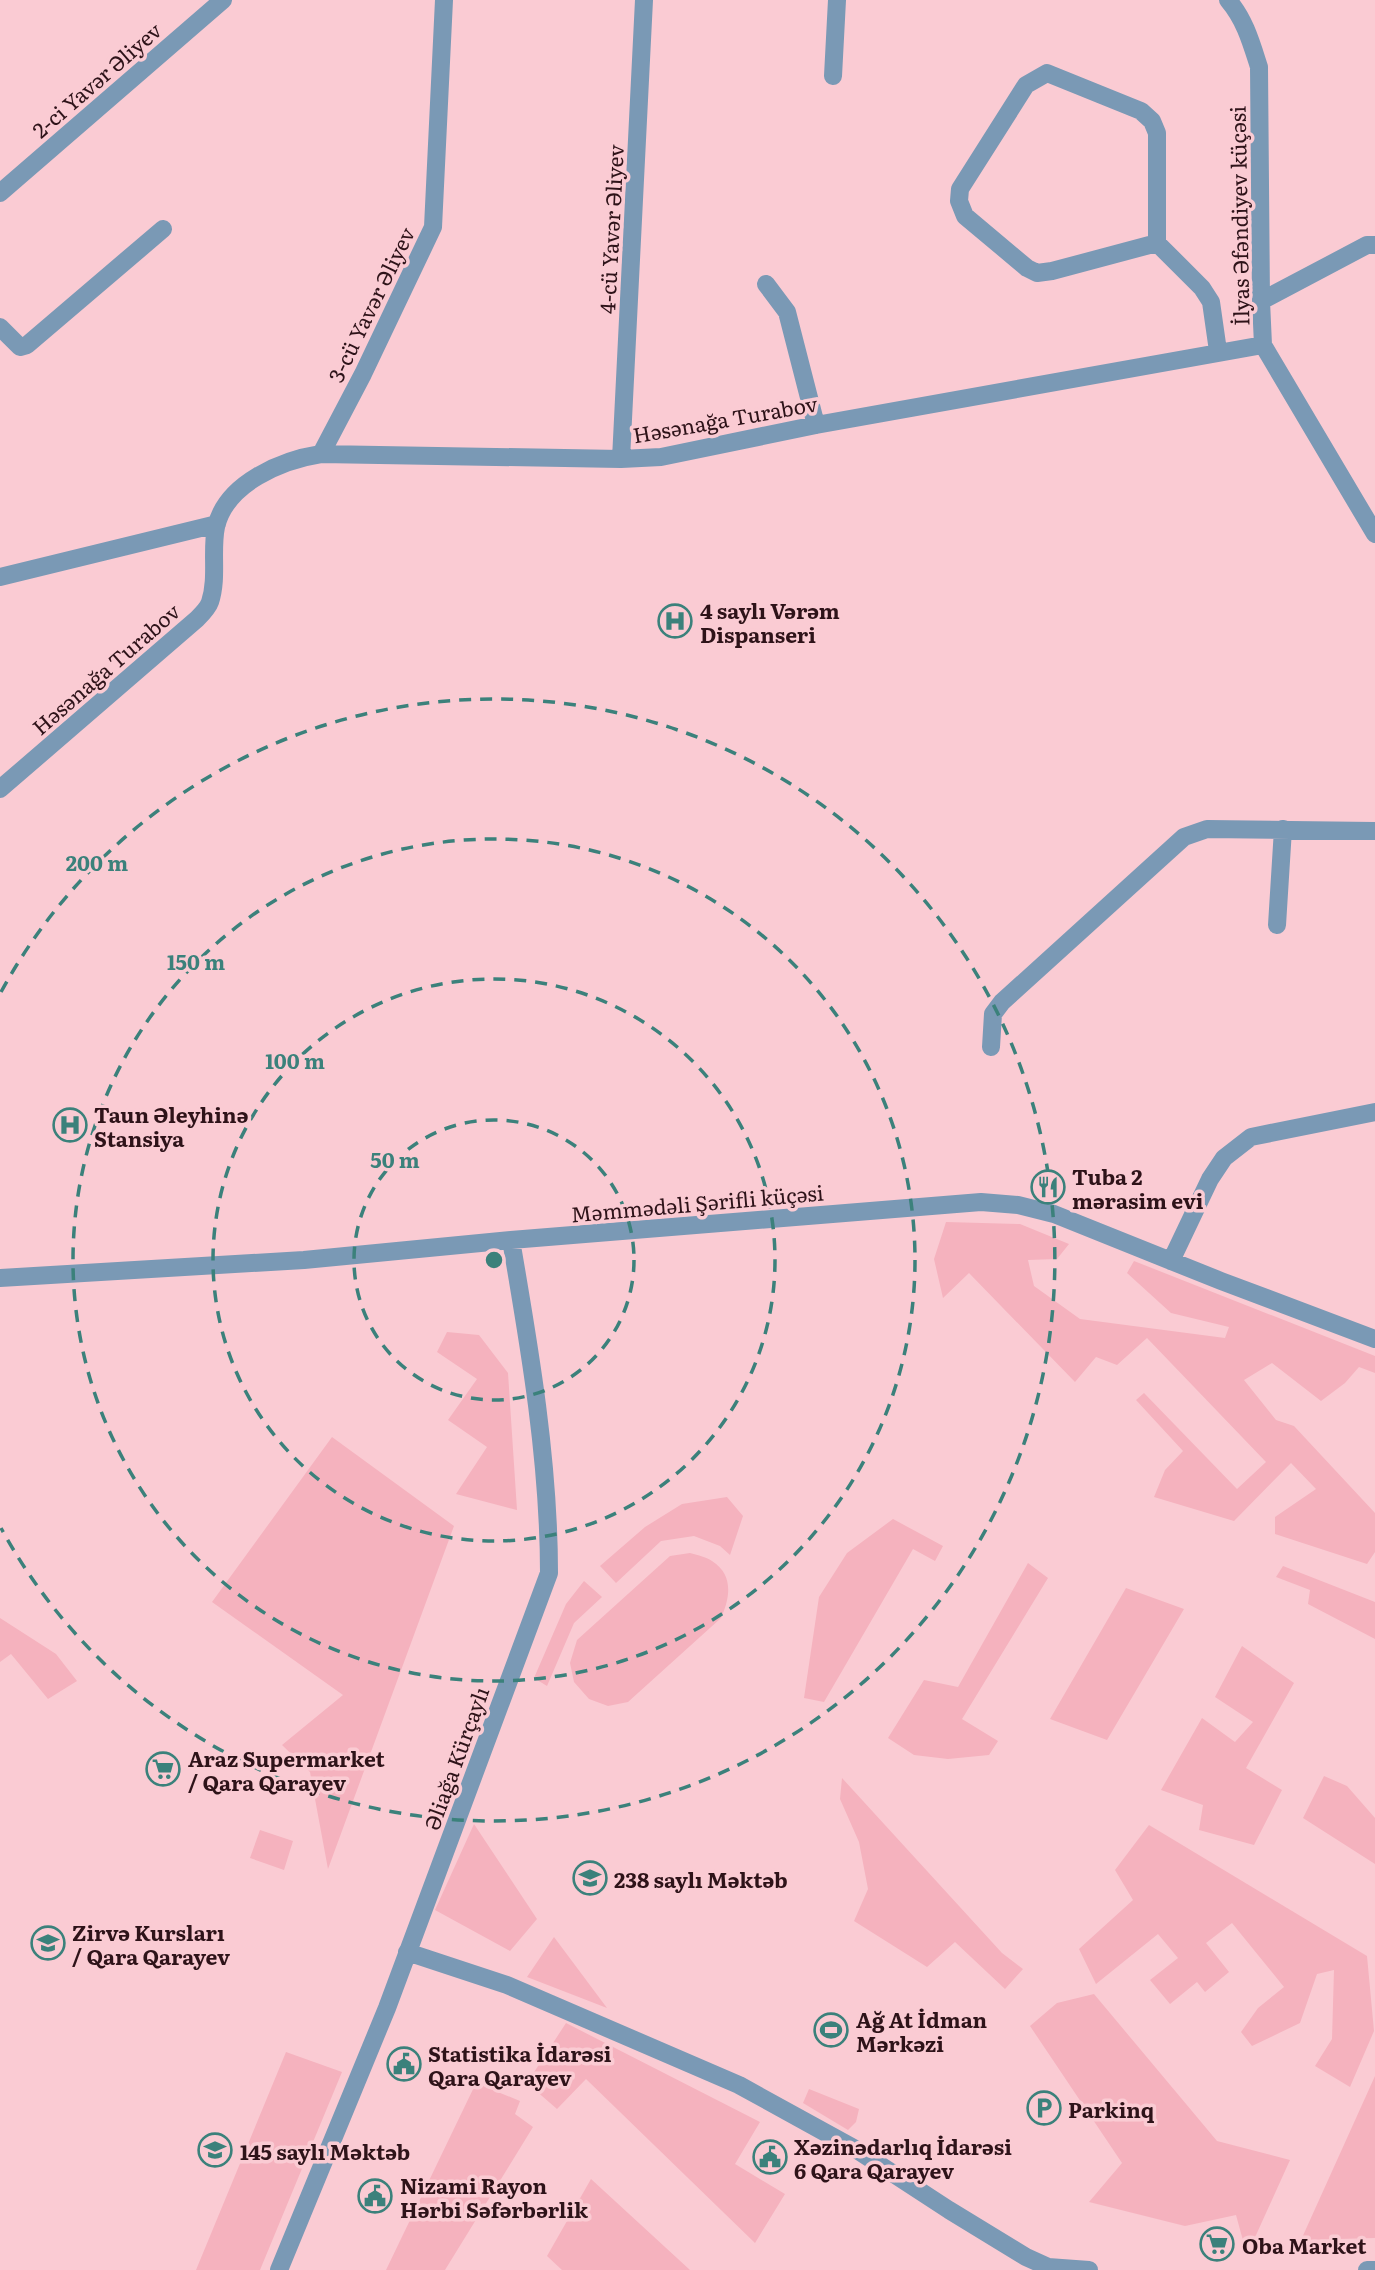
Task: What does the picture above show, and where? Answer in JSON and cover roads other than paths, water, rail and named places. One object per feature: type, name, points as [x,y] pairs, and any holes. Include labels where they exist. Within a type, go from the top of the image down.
[{"type":"street","name":"2-ci Yavər Əliyev","points":[[0,193],[223,0]]},
{"type":"street","name":"3-cü Yavər Əliyev","points":[[321,454],[363,374],[433,228],[444,0]]},
{"type":"street","name":"4-cü Yavər Əliyev","points":[[621,459],[643,0]]},
{"type":"street","points":[[833,76],[838,0]]},
{"type":"street","name":"İlyas Əfəndiyev küçəsi","points":[[1228,0],[1249,34],[1259,67],[1263,345],[1375,534]]},
{"type":"street","points":[[1157,243],[1037,273],[1027,268],[965,216],[959,201],[960,189],[1026,85],[1047,73],[1141,111],[1152,121],[1157,132],[1157,243],[1202,288],[1212,302],[1219,351]]},
{"type":"street","points":[[0,327],[15,343],[20,346],[27,345],[163,229]]},
{"type":"street","points":[[1261,301],[1367,245],[1375,246]]},
{"type":"street","points":[[766,284],[787,312],[816,425]]},
{"type":"street","name":"Həsənağa Turabov","points":[[0,789],[197,619],[209,604],[213,589],[217,524],[223,510],[235,494],[261,473],[290,460],[321,454],[621,459],[662,457],[816,425],[1263,345]]},
{"type":"street","points":[[0,577],[217,524]]},
{"type":"street","points":[[991,1047],[993,1014],[1002,1002],[1184,837],[1207,829],[1375,831]]},
{"type":"street","points":[[1277,925],[1283,830]]},
{"type":"street","points":[[1171,1261],[1210,1178],[1224,1158],[1251,1137],[1375,1112]]},
{"type":"street","name":"Məmmədəli Şərifli küçəsi","points":[[0,1278],[304,1260],[511,1240],[981,1202],[1018,1205],[1054,1214],[1375,1339]]},
{"type":"street","name":"Əliağa Kürçaylı","points":[[279,2270],[387,2008],[549,1573],[549,1519],[531,1359],[511,1240]]},
{"type":"street","points":[[407,1952],[507,1985],[739,2085],[857,2150],[1026,2257],[1048,2267],[1089,2270]]},
{"type":"street","points":[[1367,2270],[1375,2270]]},
{"type":"place","name":"4 saylı Vərəm Dispanseri","points":[[675,621]]},
{"type":"place","name":"Taun Əleyhinə Stansiya","points":[[70,1125]]},
{"type":"place","name":"Tuba 2 mərasim evi","points":[[1048,1187]]},
{"type":"place","name":"Araz Supermarket / Qara Qarayev","points":[[163,1769]]},
{"type":"place","name":"238 saylı Məktəb","points":[[590,1878]]},
{"type":"place","name":"Zirvə Kursları / Qara Qarayev","points":[[48,1943]]},
{"type":"place","name":"Ağ At İdman Mərkəzi","points":[[831,2030]]},
{"type":"place","name":"Statistika İdarəsi Qara Qarayev","points":[[404,2064]]},
{"type":"place","name":"Parkinq","points":[[1044,2108]]},
{"type":"place","name":"145 saylı Məktəb","points":[[215,2150]]},
{"type":"place","name":"Xəzinədarlıq İdarəsi 6 Qara Qarayev","points":[[770,2157]]},
{"type":"place","name":"Nizami Rayon Hərbi Səfərbərlik","points":[[375,2196]]},
{"type":"place","name":"Oba Market","points":[[1217,2244]]}]
